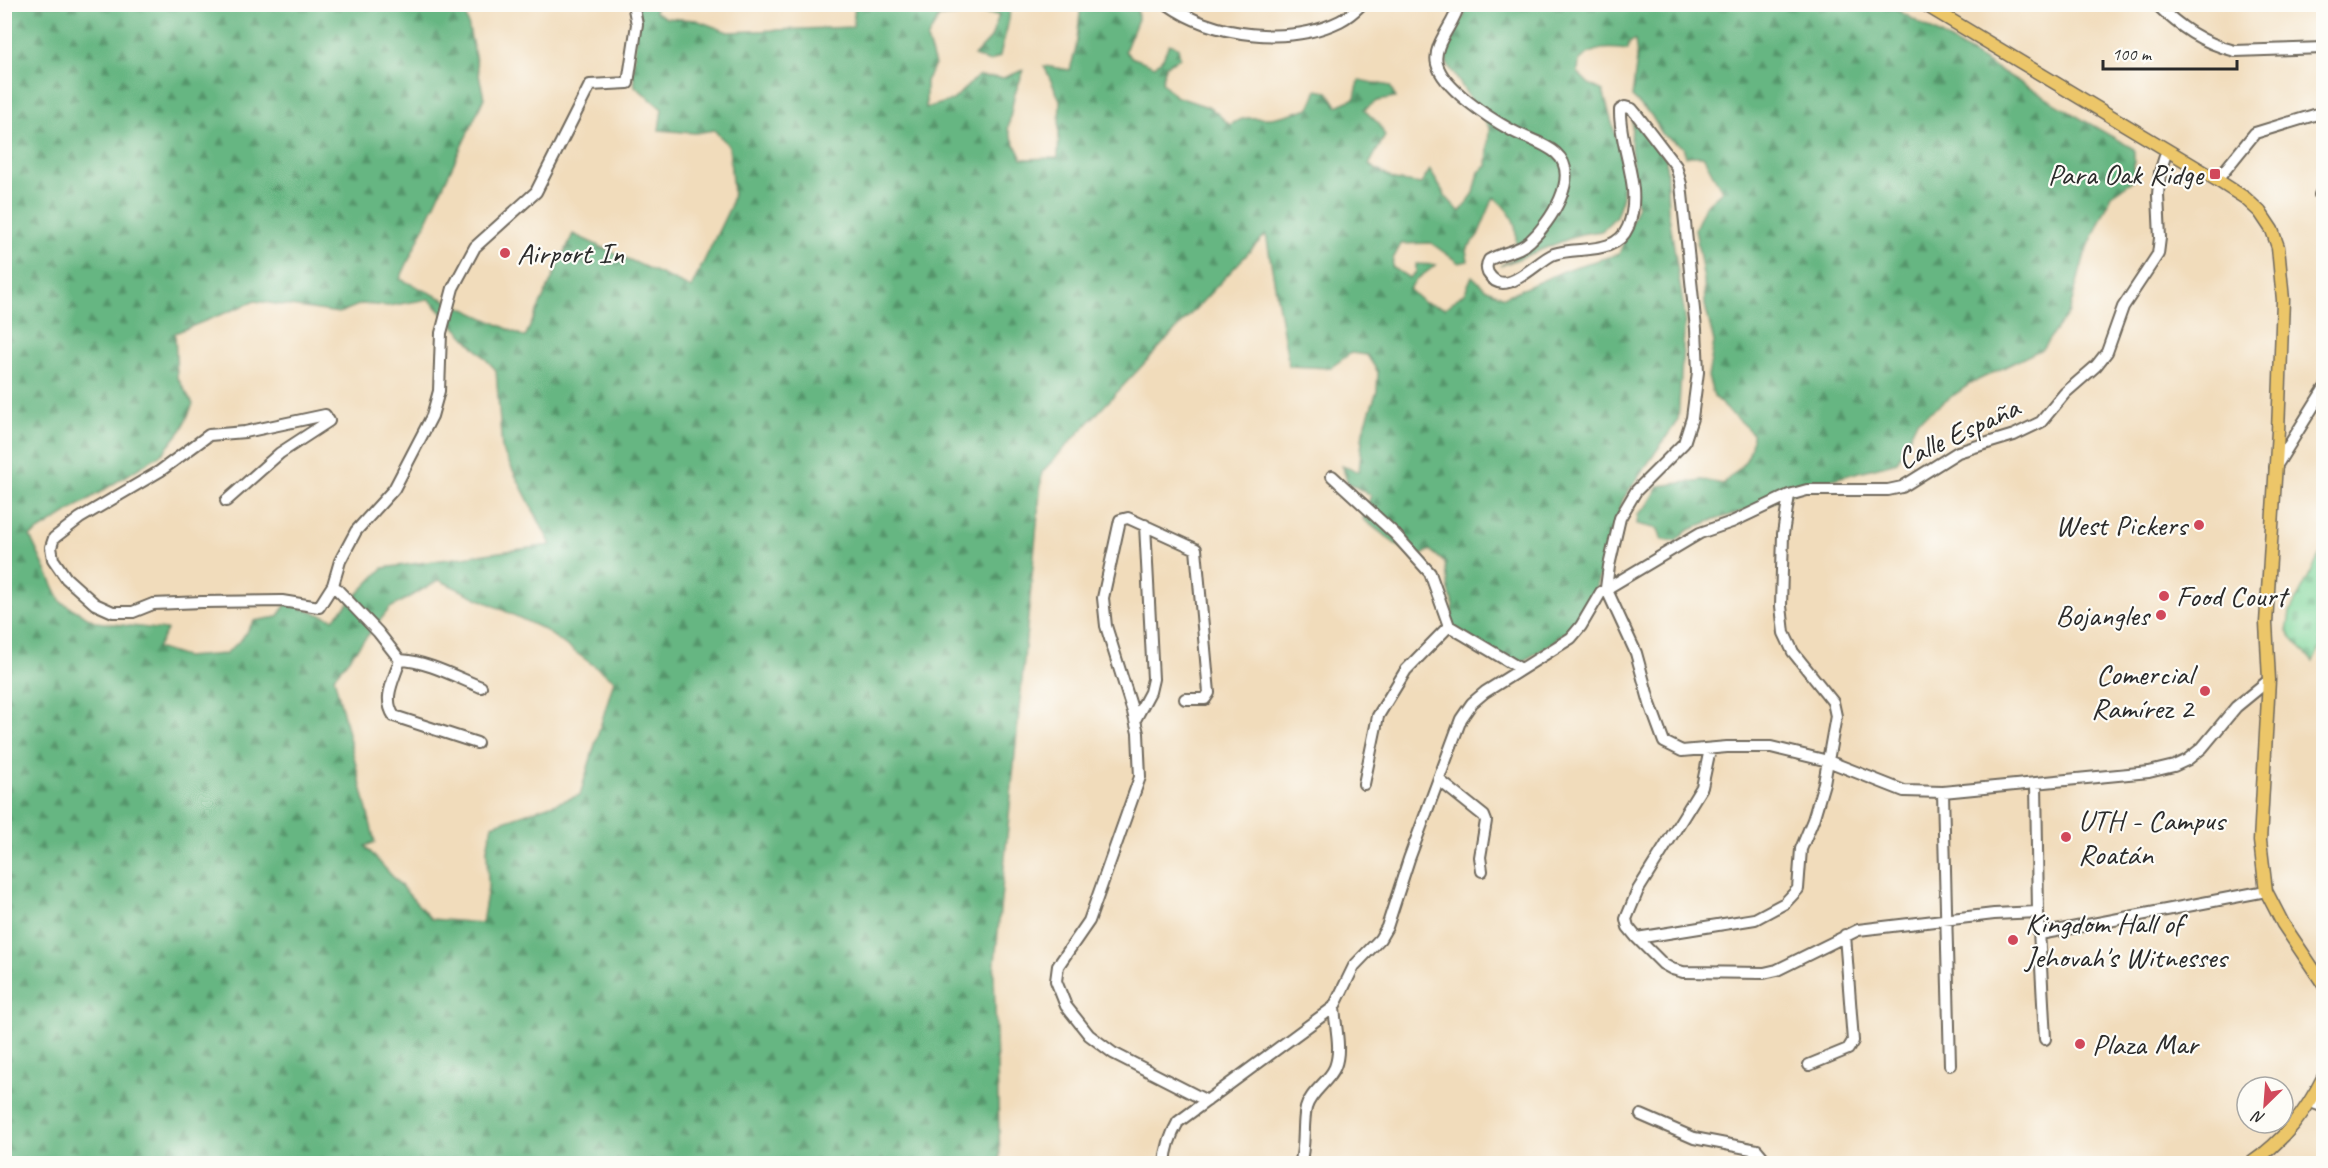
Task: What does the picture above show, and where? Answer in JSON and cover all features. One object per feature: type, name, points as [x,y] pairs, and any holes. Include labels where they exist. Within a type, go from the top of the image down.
[{"type":"main road","points":[[1924,4],[2245,198],[2260,212],[2272,230],[2278,247],[2283,300],[2266,623],[2269,680],[2260,841],[2266,891],[2283,924],[2324,985]]},
{"type":"main road","points":[[2250,1164],[2268,1152],[2287,1134],[2311,1102],[2324,1076]]},
{"type":"street","points":[[226,501],[280,453],[328,421],[325,415],[245,432],[209,435],[160,471],[80,518],[54,538],[51,548],[53,559],[66,578],[95,604],[113,612],[133,612],[153,604],[202,602],[282,602],[319,607],[333,585],[340,561],[356,531],[394,489],[432,416],[439,391],[441,333],[453,288],[475,247],[536,192],[590,85],[628,83],[637,24],[633,4]]},
{"type":"street","points":[[1167,4],[1185,17],[1228,32],[1273,36],[1318,29],[1341,21],[1362,4]]},
{"type":"street","points":[[1459,4],[1437,50],[1436,62],[1442,75],[1448,84],[1487,115],[1558,155],[1563,164],[1562,200],[1548,221],[1522,247],[1489,260],[1486,265],[1487,272],[1493,279],[1504,284],[1513,282],[1551,256],[1604,247],[1618,241],[1627,229],[1632,212],[1631,165],[1620,119],[1620,110],[1625,107],[1632,109],[1665,149],[1679,175],[1693,285],[1698,372],[1690,430],[1684,443],[1636,491],[1620,518],[1606,588],[1636,653],[1650,704],[1664,742],[1682,751],[1727,747],[1771,747],[1828,762],[1904,791],[1943,792],[2149,772],[2174,766],[2187,760],[2202,748],[2236,707],[2269,680]]},
{"type":"street","points":[[2156,4],[2179,26],[2195,37],[2221,48],[2235,51],[2324,48]]},
{"type":"street","points":[[2217,180],[2255,133],[2324,112]]},
{"type":"street","name":"Calle España","points":[[1606,588],[1700,532],[1732,522],[1790,495],[1807,490],[1888,490],[1902,487],[1958,452],[2014,435],[2041,422],[2065,393],[2096,366],[2107,352],[2123,307],[2158,254],[2160,238],[2158,195],[2160,172],[2167,150]]},
{"type":"street","points":[[2275,469],[2324,389]]},
{"type":"street","points":[[1332,476],[1394,533],[1430,573],[1449,626],[1521,669]]},
{"type":"street","points":[[1637,938],[1755,919],[1793,897],[1798,889],[1801,849],[1819,800],[1836,716],[1833,702],[1793,652],[1784,633],[1781,606],[1783,534],[1790,495]]},
{"type":"street","points":[[1185,699],[1205,699],[1209,693],[1196,549],[1128,518],[1120,520],[1103,597],[1106,626],[1135,720],[1140,777],[1089,921],[1058,966],[1056,981],[1066,1005],[1089,1035],[1113,1053],[1207,1101]]},
{"type":"street","points":[[1135,720],[1150,692],[1153,679],[1145,525]]},
{"type":"street","points":[[333,585],[378,632],[399,660]]},
{"type":"street","points":[[1165,1164],[1166,1150],[1178,1122],[1334,1007],[1354,966],[1380,939],[1387,927],[1409,859],[1461,719],[1472,703],[1485,692],[1571,638],[1581,626],[1595,598],[1606,588]]},
{"type":"street","points":[[1364,784],[1378,716],[1406,670],[1449,626]]},
{"type":"street","points":[[399,660],[409,660],[439,669],[481,687]]},
{"type":"street","points":[[399,660],[387,697],[388,708],[394,716],[477,744]]},
{"type":"street","points":[[1710,749],[1702,787],[1638,890],[1626,919],[1628,927],[1637,938],[1663,964],[1672,969],[1683,972],[1764,973],[1777,970],[1858,930],[1994,914],[2038,912]]},
{"type":"street","points":[[1438,780],[1484,816],[1486,821],[1480,857],[1482,871]]},
{"type":"street","points":[[2036,783],[2038,912],[2045,1039]]},
{"type":"street","points":[[1943,792],[1950,1065]]},
{"type":"street","points":[[2040,934],[2266,891]]},
{"type":"street","points":[[1809,1065],[1848,1049],[1853,1041],[1845,935]]},
{"type":"street","points":[[1300,1164],[1303,1154],[1304,1119],[1307,1105],[1335,1067],[1338,1050],[1334,1007]]},
{"type":"street","points":[[2311,1102],[2324,1107]]},
{"type":"street","points":[[1641,1115],[1694,1138],[1757,1150],[1764,1164]]},
{"type":"green space","points":[[5,5],[464,5],[484,98],[400,279],[525,337],[573,234],[691,288],[730,207],[733,194],[729,146],[714,130],[696,133],[659,130],[662,109],[635,86],[633,74],[637,5],[655,5],[655,12],[666,18],[696,20],[728,32],[853,27],[855,5],[1010,5],[1000,56],[990,62],[974,56],[991,38],[999,15],[981,13],[939,17],[927,39],[935,65],[926,81],[926,108],[953,100],[978,76],[1003,78],[1024,70],[1014,96],[1008,129],[1022,159],[1058,158],[1060,100],[1044,66],[1070,70],[1076,48],[1081,5],[1137,5],[1138,19],[1125,51],[1131,57],[1155,66],[1163,58],[1169,44],[1178,47],[1180,58],[1166,65],[1162,82],[1175,96],[1211,108],[1230,125],[1246,118],[1271,118],[1309,108],[1317,90],[1328,92],[1337,106],[1355,98],[1359,80],[1390,86],[1396,98],[1377,101],[1364,110],[1379,124],[1385,136],[1369,165],[1394,180],[1421,184],[1430,170],[1446,197],[1460,212],[1474,193],[1479,172],[1487,166],[1489,127],[1446,62],[1447,51],[1469,5],[1888,5],[2134,149],[2134,180],[2112,195],[2085,254],[2069,312],[2042,349],[1970,384],[1917,421],[1897,462],[1803,487],[1781,499],[1708,522],[1687,531],[1676,541],[1662,540],[1658,529],[1637,524],[1638,514],[1648,505],[1659,486],[1702,480],[1723,484],[1745,462],[1752,442],[1752,433],[1714,397],[1708,377],[1714,342],[1705,305],[1704,280],[1695,229],[1705,206],[1722,191],[1703,156],[1686,156],[1683,147],[1663,135],[1651,115],[1632,97],[1637,58],[1635,40],[1629,43],[1628,50],[1602,49],[1584,56],[1579,61],[1578,73],[1589,84],[1603,91],[1619,148],[1623,172],[1622,199],[1616,216],[1602,231],[1581,234],[1500,266],[1514,258],[1516,231],[1512,217],[1494,197],[1478,235],[1466,250],[1468,261],[1459,263],[1431,243],[1401,244],[1393,259],[1392,267],[1409,278],[1416,272],[1416,264],[1436,265],[1416,280],[1409,289],[1424,303],[1445,308],[1465,292],[1472,276],[1485,288],[1504,297],[1571,268],[1619,254],[1637,208],[1631,148],[1632,121],[1666,159],[1668,209],[1685,317],[1678,420],[1623,499],[1593,597],[1575,625],[1513,668],[1455,640],[1451,618],[1453,605],[1445,563],[1430,550],[1415,559],[1363,519],[1371,495],[1348,483],[1342,466],[1359,472],[1363,431],[1377,391],[1378,372],[1367,355],[1351,353],[1330,368],[1289,366],[1266,234],[1042,472],[994,973],[1000,1163],[5,1164]],"holes":[[[429,299],[496,370],[502,449],[551,545],[383,568],[333,619],[287,603],[277,617],[254,621],[241,640],[225,654],[185,657],[157,648],[167,630],[96,622],[61,602],[30,536],[163,453],[182,429],[193,404],[177,377],[175,333],[255,301],[339,313],[361,304],[389,306]],[[439,580],[543,629],[614,680],[580,795],[492,825],[487,849],[488,888],[482,923],[431,919],[365,846],[375,842],[334,677],[390,608]]]},
{"type":"green space","points":[[2323,549],[2323,642],[2313,662],[2287,632],[2290,612]]},
{"type":"place","name":"Para Oak Ridge","points":[[2215,174]]},
{"type":"place","name":"Airport In","points":[[505,253]]},
{"type":"place","name":"West Pickers","points":[[2199,525]]},
{"type":"place","name":"Food Court","points":[[2164,596]]},
{"type":"place","name":"Bojangles","points":[[2161,615]]},
{"type":"place","name":"Comercial Ramírez 2","points":[[2205,691]]},
{"type":"place","name":"UTH - Campus Roatán","points":[[2066,837]]},
{"type":"place","name":"Kingdom Hall of Jehovah's Witnesses","points":[[2013,940]]},
{"type":"place","name":"Plaza Mar","points":[[2080,1044]]}]
